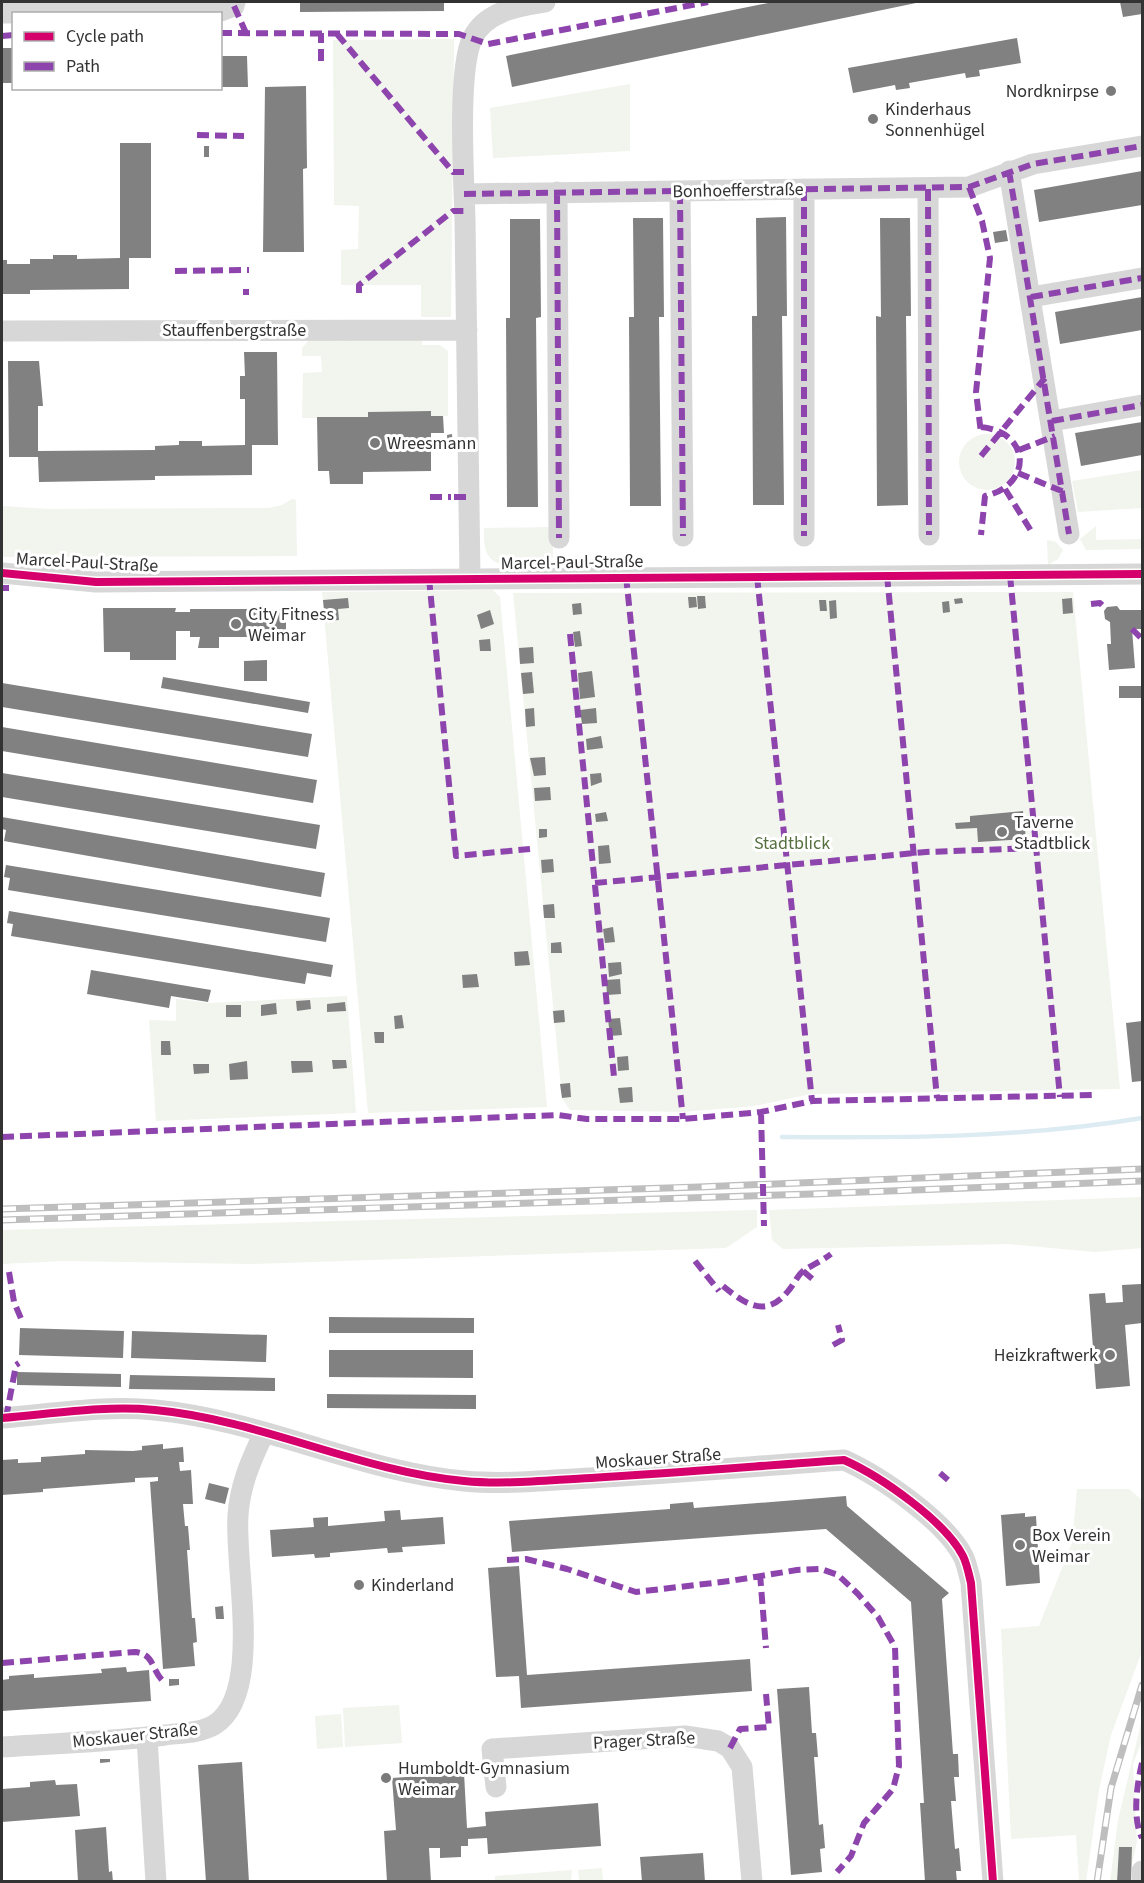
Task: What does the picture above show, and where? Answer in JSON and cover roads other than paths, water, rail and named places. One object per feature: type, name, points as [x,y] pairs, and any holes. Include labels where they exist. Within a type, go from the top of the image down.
[{"type":"street","points":[[112,12],[221,11],[234,6],[235,2]]},
{"type":"street","points":[[470,578],[464,96],[472,39],[480,27],[506,9],[545,2]]},
{"type":"street","name":"Bonhoefferstraße","points":[[464,194],[969,187],[1033,164],[1143,146]]},
{"type":"street","points":[[1009,171],[1069,534]]},
{"type":"street","points":[[804,189],[804,536]]},
{"type":"street","points":[[928,189],[929,535]]},
{"type":"street","name":"Marcel-Paul-Straße","points":[[557,192],[559,538]]},
{"type":"street","points":[[680,192],[683,536]]},
{"type":"street","points":[[1031,297],[1143,278]]},
{"type":"street","name":"Stauffenbergstraße","points":[[2,331],[467,330]]},
{"type":"street","points":[[1052,421],[1143,405]]},
{"type":"street","name":"Marcel-Paul-Straße","points":[[2,573],[96,582],[1143,574]]},
{"type":"street","name":"Moskauer Straße","points":[[2,1418],[119,1408],[157,1410],[222,1422],[358,1461],[464,1481],[502,1482],[617,1476],[844,1460],[868,1471],[903,1495],[939,1527],[963,1556],[969,1574],[993,1881]]},
{"type":"street","name":"Moskauer Straße","points":[[2,1747],[147,1737],[198,1731],[214,1724],[226,1714],[236,1701],[244,1663],[238,1515],[246,1471],[264,1433]]},
{"type":"street","name":"Prager Straße","points":[[496,1787],[492,1749],[685,1736],[718,1741],[730,1748],[742,1767],[752,1881]]},
{"type":"street","points":[[147,1737],[156,1881]]},
{"type":"street","points":[[1142,1881],[1143,1871]]},
{"type":"waterway","points":[[782,1137],[918,1137],[1008,1133],[1098,1125],[1142,1118]]},
{"type":"railway","points":[[2,1209],[699,1187],[1142,1169]]},
{"type":"railway","points":[[2,1220],[1142,1181]]},
{"type":"railway","points":[[1097,1882],[1111,1788],[1142,1685]]},
{"type":"place","name":"Nordknirpse","points":[[1111,91]]},
{"type":"place","name":"Kinderhaus Sonnenhügel","points":[[873,119]]},
{"type":"place","name":"Wreesmann","points":[[375,443]]},
{"type":"place","name":"City Fitness Weimar","points":[[236,624]]},
{"type":"place","name":"Taverne Stadtblick","points":[[1002,832]]},
{"type":"place","name":"Heizkraftwerk","points":[[1110,1355]]},
{"type":"place","name":"Box Verein Weimar","points":[[1020,1545]]},
{"type":"place","name":"Kinderland","points":[[359,1585]]},
{"type":"place","name":"Humboldt-Gymnasium Weimar","points":[[386,1778]]},
{"type":"park label","name":"Stadtblick","points":[[792,843]]}]
